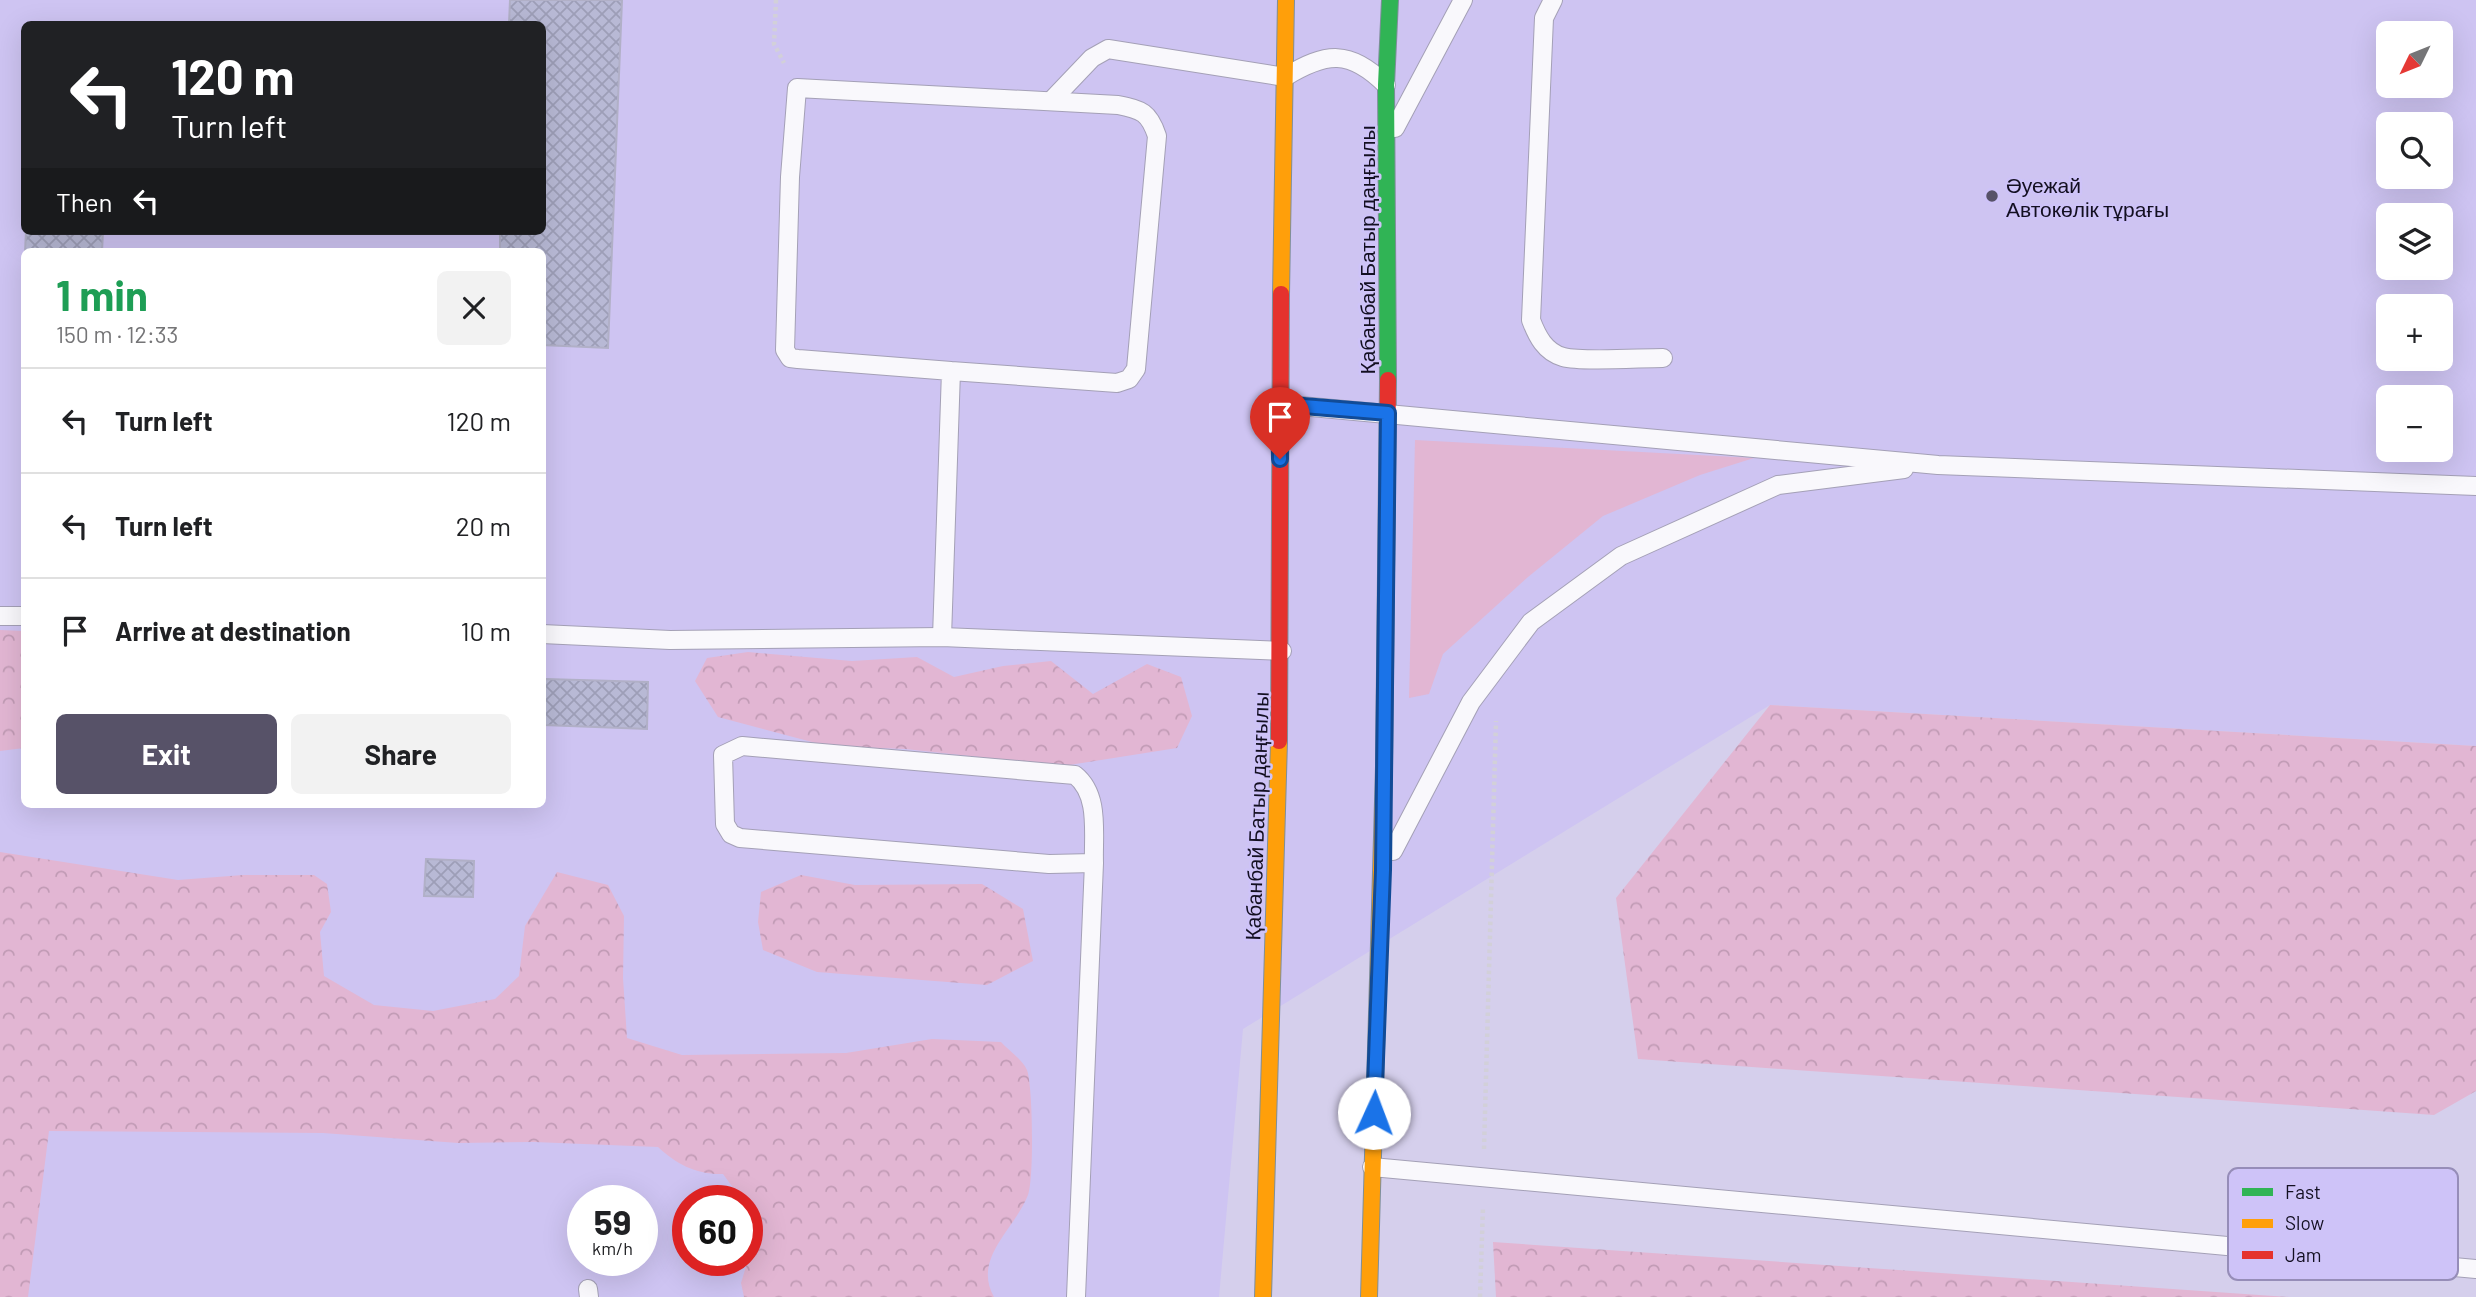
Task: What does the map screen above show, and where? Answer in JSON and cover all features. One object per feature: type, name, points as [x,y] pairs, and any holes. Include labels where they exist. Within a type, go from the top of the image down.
[{"type":"main road","name":"Қабанбай Батыр даңғылы","points":[[1263,1297],[1282,651],[1279,404],[1286,0]]},
{"type":"main road","name":"Қабанбай Батыр даңғылы","points":[[1369,1297],[1383,870],[1388,413],[1386,85],[1390,0]]},
{"type":"lane","points":[[1387,144],[1463,0]]},
{"type":"lane","points":[[1553,0],[1544,18],[1531,320],[1537,337],[1548,349],[1563,357],[1663,358]]},
{"type":"lane","points":[[1051,101],[1092,58],[1108,49],[1285,77],[1307,64],[1331,56],[1353,60],[1373,72],[1386,85]]},
{"type":"lane","points":[[797,88],[1051,101],[1137,109],[1152,119],[1157,136],[1136,369],[1129,379],[1117,383],[790,358],[785,350],[790,177],[797,88]]},
{"type":"lane","points":[[942,636],[951,371]]},
{"type":"lane","points":[[1279,404],[1938,465],[2476,486]]},
{"type":"lane","points":[[1383,870],[1471,702],[1531,622],[1621,556],[1778,485],[1938,465]]},
{"type":"lane","points":[[0,615],[21,616]]},
{"type":"lane","points":[[546,634],[670,640],[942,636],[1282,651]]},
{"type":"lane","points":[[1076,1297],[1094,863],[1092,799],[1087,784],[1075,775],[742,746],[723,755],[725,824],[731,834],[740,838],[1049,864],[1094,863]]},
{"type":"lane","points":[[1372,1167],[2228,1246]]},
{"type":"lane","points":[[2458,1267],[2476,1269]]},
{"type":"path","points":[[776,0],[774,44],[797,88]]},
{"type":"path","points":[[1480,1297],[1497,668]]},
{"type":"shaded area","points":[[0,0],[2476,0],[2476,746],[1770,705],[1243,1029],[1219,1297],[0,1297]]},
{"type":"green space","points":[[1415,440],[1754,458],[1700,475],[1603,516],[1528,577],[1443,654],[1429,694],[1409,698]]},
{"type":"green space","points":[[0,630],[21,631],[21,748],[0,751]]},
{"type":"green space","points":[[748,652],[852,661],[917,657],[954,677],[1003,666],[1051,661],[1093,694],[1147,664],[1181,677],[1192,716],[1177,748],[1063,766],[905,749],[827,746],[718,717],[695,681],[707,658]]},
{"type":"green space","points":[[1770,705],[2476,746],[2476,1091],[2434,1115],[1638,1059],[1616,898]]},
{"type":"green space","points":[[0,852],[178,880],[243,875],[314,875],[327,884],[331,912],[320,932],[324,976],[374,1005],[433,1011],[495,999],[519,976],[525,926],[557,872],[608,885],[624,916],[623,978],[627,1038],[682,1055],[846,1053],[932,1039],[1001,1042],[1025,1066],[1029,1079],[1032,1112],[1030,1186],[1022,1208],[998,1244],[988,1269],[994,1297],[744,1297],[741,1283],[743,1276],[763,1276],[763,1185],[731,1185],[723,1174],[704,1173],[688,1167],[672,1159],[658,1147],[534,1142],[458,1143],[323,1133],[49,1131],[28,1297],[0,1297]]},
{"type":"green space","points":[[801,875],[855,885],[982,884],[1023,909],[1033,961],[987,985],[817,972],[763,950],[758,922],[761,892]]},
{"type":"green space","points":[[1493,1242],[2289,1297],[1496,1297]]},
{"type":"building","points":[[510,0],[622,0],[608,348],[546,345],[546,248],[500,248],[500,235],[546,235],[546,21],[509,21]]},
{"type":"building","points":[[26,235],[103,235],[102,248],[25,248]]},
{"type":"building","points":[[546,679],[648,682],[647,729],[546,725]]},
{"type":"building","points":[[426,859],[474,861],[473,897],[424,896]]},
{"type":"traffic: fast","points":[[1388,380],[1386,85],[1390,0]]},
{"type":"traffic: slow","points":[[1281,294],[1286,0]]},
{"type":"traffic: slow","points":[[1263,1297],[1279,741]]},
{"type":"traffic: slow","points":[[1369,1297],[1384,766]]},
{"type":"traffic: jam","points":[[1279,741],[1281,294]]},
{"type":"traffic: jam","points":[[1384,766],[1388,380]]},
{"type":"place","name":"Әуежай Автокөлік тұрағы","points":[[1992,196]]},
{"type":"route","points":[[1280,459],[1279,404],[1388,413],[1383,870],[1374,1113]]}]
